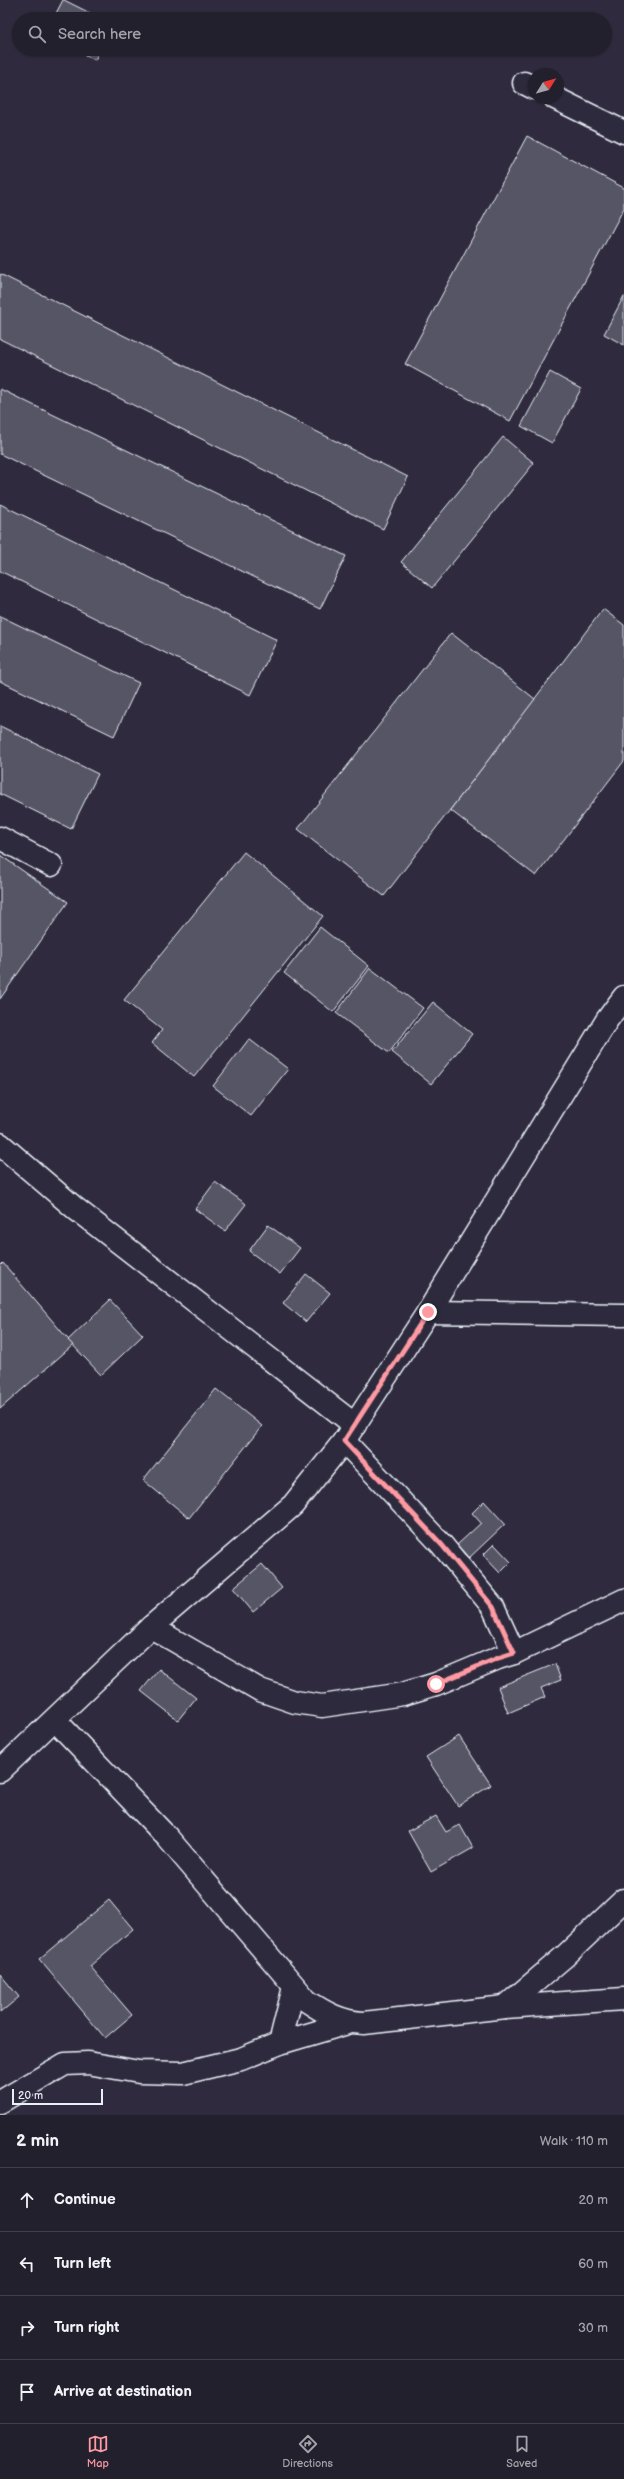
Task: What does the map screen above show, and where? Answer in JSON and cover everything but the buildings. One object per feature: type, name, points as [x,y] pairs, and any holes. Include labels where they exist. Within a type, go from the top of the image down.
[{"type":"street","points":[[564,102],[624,132]]},
{"type":"street","points":[[0,838],[51,865]]},
{"type":"street","points":[[0,1771],[151,1627],[255,1540],[293,1505],[349,1433],[428,1312],[607,1020],[624,997]]},
{"type":"street","points":[[0,1144],[76,1209],[349,1433],[493,1607],[514,1653]]},
{"type":"street","points":[[428,1312],[624,1315]]},
{"type":"street","points":[[151,1627],[260,1690],[294,1702],[322,1706],[403,1694],[436,1684],[498,1658],[514,1653],[624,1600]]},
{"type":"street","points":[[54,1720],[167,1837],[307,2001],[328,2015],[350,2022],[364,2023],[505,2007],[624,1999]]},
{"type":"street","points":[[505,2007],[565,1956],[624,1900]]},
{"type":"street","points":[[280,2043],[294,1987]]},
{"type":"street","points":[[0,2102],[65,2064],[88,2064],[139,2072],[183,2072],[241,2059],[280,2043],[350,2022]]},
{"type":"route","points":[[428,1312],[344,1441],[442,1545],[493,1607],[514,1653],[498,1658],[436,1684]]}]
